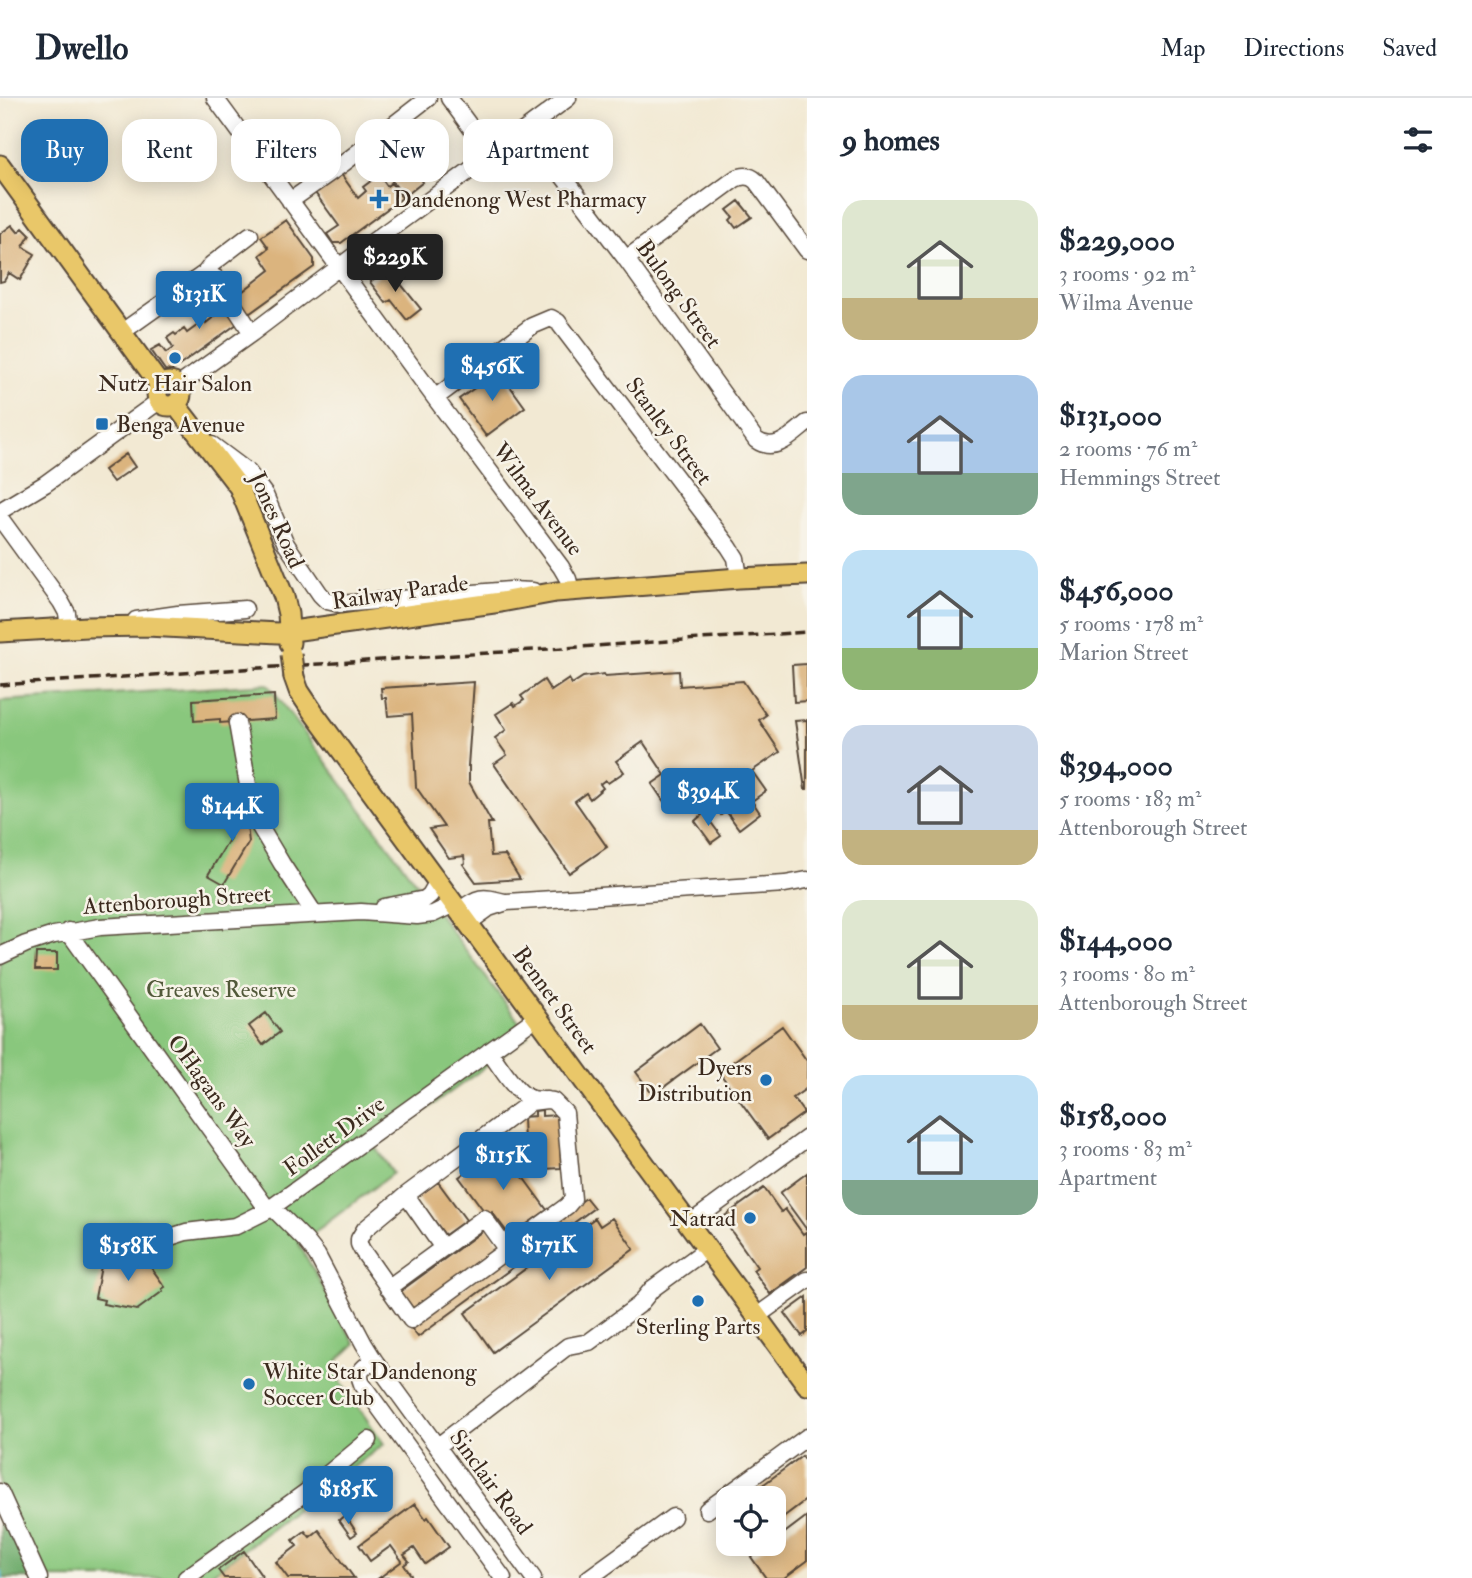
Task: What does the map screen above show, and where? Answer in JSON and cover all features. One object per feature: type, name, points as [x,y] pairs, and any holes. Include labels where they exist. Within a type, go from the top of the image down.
[{"type":"main road","name":"Jones Road","points":[[0,165],[233,478],[243,495],[284,597],[289,633]]},
{"type":"main road","name":"Railway Parade","points":[[0,632],[147,626],[265,634],[289,633],[564,591],[807,575]]},
{"type":"main road","name":"Bennet Street","points":[[289,633],[294,677],[299,691],[313,712],[807,1385]]},
{"type":"street","name":"Wilma Avenue","points":[[215,98],[561,567],[568,579],[564,591]]},
{"type":"street","points":[[290,201],[428,98]]},
{"type":"street","points":[[449,98],[464,119]]},
{"type":"street","points":[[540,119],[568,98]]},
{"type":"street","points":[[69,628],[67,613],[61,602],[1,517],[28,502],[46,484],[463,176]]},
{"type":"street","points":[[626,259],[735,179],[743,176],[756,181],[807,250]]},
{"type":"street","name":"Bulong Street","points":[[567,182],[756,440],[763,445],[776,445],[807,424]]},
{"type":"street","points":[[122,332],[205,273],[212,264],[250,235]]},
{"type":"street","points":[[205,273],[216,278],[252,333]]},
{"type":"street","name":"Stanley Street","points":[[435,398],[532,326],[551,318],[558,322],[729,547],[736,558],[739,578]]},
{"type":"street","points":[[204,440],[248,472],[265,495],[288,546],[320,594],[329,602],[340,604],[510,590],[564,591]]},
{"type":"street","points":[[95,627],[169,615],[245,609]]},
{"type":"street","points":[[237,723],[257,822],[314,913]]},
{"type":"street","name":"Attenborough Street","points":[[0,956],[26,944],[68,931],[124,925],[314,913],[361,912],[417,916],[460,913],[478,898],[507,902],[785,884],[807,880]]},
{"type":"street","name":"Attenborough Street","points":[[361,912],[424,900],[438,881]]},
{"type":"street","name":"OHagans Way","points":[[68,931],[271,1209],[306,1241],[317,1255],[374,1360]]},
{"type":"street","name":"Follett Drive","points":[[139,1247],[186,1232],[236,1226],[271,1209],[537,1017]]},
{"type":"street","points":[[489,1051],[519,1094],[517,1108],[511,1116]]},
{"type":"street","points":[[515,1086],[528,1098],[547,1100],[558,1105],[566,1117],[573,1199],[411,1320],[362,1250],[359,1239],[365,1229],[532,1101],[547,1100]]},
{"type":"street","points":[[689,1224],[807,1138]]},
{"type":"street","points":[[406,1195],[443,1248]]},
{"type":"street","points":[[388,1288],[484,1218],[507,1250]]},
{"type":"street","points":[[438,1446],[568,1346],[589,1342],[599,1335],[639,1305],[652,1289],[707,1249]]},
{"type":"street","points":[[757,1316],[807,1280]]},
{"type":"street","name":"Sinclair Road","points":[[503,1578],[360,1382],[360,1371],[374,1360],[533,1578]]},
{"type":"street","points":[[707,1510],[807,1437]]},
{"type":"street","points":[[186,1578],[306,1492],[369,1440]]},
{"type":"street","points":[[0,1492],[39,1578]]},
{"type":"street","points":[[589,1578],[673,1517]]},
{"type":"green space","name":"Greaves Reserve","points":[[268,684],[529,1035],[375,1147],[393,1173],[299,1244],[355,1344],[337,1361],[334,1372],[384,1444],[206,1578],[0,1578],[0,701]]},
{"type":"green space","points":[[0,1522],[33,1550],[34,1578],[0,1578]]},
{"type":"building","points":[[341,174],[358,198],[366,191],[363,187],[370,182],[384,182],[387,186],[391,183],[402,198],[341,243],[333,243],[327,234],[339,226],[313,190],[324,182],[341,182]]},
{"type":"building","points":[[393,182],[423,182],[404,197]]},
{"type":"building","points":[[739,201],[752,217],[736,228],[730,220],[733,217],[727,210]]},
{"type":"building","points":[[286,220],[314,259],[314,267],[246,316],[222,282],[231,275],[243,291],[270,270],[260,255],[269,248],[261,237]]},
{"type":"building","points":[[12,225],[18,232],[23,228],[30,235],[23,247],[35,254],[20,280],[9,273],[4,281],[0,282],[0,234]]},
{"type":"building","points":[[388,268],[421,309],[407,320],[391,300],[386,303],[370,282]]},
{"type":"building","points":[[213,282],[241,321],[176,368],[165,370],[151,350],[160,345],[166,353],[173,348],[167,338],[184,329],[187,333],[215,316],[198,293]]},
{"type":"building","points":[[499,371],[525,407],[486,436],[459,399]]},
{"type":"building","points":[[126,454],[135,467],[113,482],[104,470]]},
{"type":"building","points":[[807,664],[807,701],[794,702],[792,665]]},
{"type":"building","points":[[679,671],[680,686],[743,681],[766,715],[759,720],[780,752],[752,771],[766,791],[752,801],[760,813],[739,829],[726,811],[721,815],[701,785],[688,795],[685,789],[665,803],[652,784],[665,775],[643,742],[616,761],[624,772],[608,783],[605,780],[600,784],[603,788],[590,799],[586,793],[575,801],[607,847],[569,873],[494,764],[507,755],[495,738],[506,730],[496,714],[513,703],[515,706],[524,700],[521,696],[544,680],[551,691],[569,679],[572,684],[583,677],[604,674]]},
{"type":"building","points":[[474,682],[469,782],[492,823],[488,823],[491,856],[505,855],[520,879],[476,882],[463,864],[464,856],[449,858],[429,829],[444,827],[416,787],[412,714],[388,716],[386,698],[382,698],[381,688]]},
{"type":"building","points":[[274,695],[275,719],[220,723],[220,719],[194,721],[193,700]]},
{"type":"building","points":[[807,720],[807,789],[805,789],[795,721]]},
{"type":"building","points":[[244,802],[249,842],[224,884],[208,875],[230,838],[226,804]]},
{"type":"building","points":[[704,813],[721,836],[711,843],[695,821]]},
{"type":"building","points":[[36,953],[57,953],[57,970],[35,970]]},
{"type":"building","points":[[266,1013],[280,1032],[263,1045],[249,1026]]},
{"type":"building","points":[[700,1024],[717,1048],[653,1095],[636,1072]]},
{"type":"building","name":"Dyers Distribution","points":[[782,1026],[807,1061],[807,1088],[793,1098],[804,1113],[768,1139],[719,1072]]},
{"type":"building","points":[[542,1110],[542,1116],[559,1115],[561,1168],[525,1170],[523,1117],[535,1116],[535,1111]]},
{"type":"building","points":[[501,1147],[547,1210],[510,1236],[492,1212],[487,1215],[459,1177]]},
{"type":"building","points":[[807,1173],[807,1230],[780,1193]]},
{"type":"building","points":[[438,1182],[466,1220],[445,1235],[417,1197]]},
{"type":"building","points":[[764,1188],[781,1212],[785,1209],[803,1234],[807,1231],[807,1267],[770,1294],[753,1270],[757,1267],[722,1218]]},
{"type":"building","points":[[586,1198],[594,1208],[418,1337],[410,1327]]},
{"type":"building","points":[[595,1218],[600,1226],[612,1218],[634,1249],[493,1352],[465,1313]]},
{"type":"building","points":[[488,1227],[501,1245],[411,1311],[398,1293]]},
{"type":"building","points":[[142,1255],[165,1287],[163,1291],[137,1310],[103,1304],[104,1300],[95,1298],[102,1261]]},
{"type":"building","points":[[807,1297],[807,1332],[802,1336],[785,1313]]},
{"type":"building","points":[[802,1456],[807,1463],[807,1499],[786,1515],[786,1486],[761,1486]]},
{"type":"building","points":[[415,1504],[426,1519],[428,1517],[449,1547],[425,1564],[414,1548],[404,1555],[409,1561],[404,1565],[413,1578],[379,1578],[402,1561],[391,1546],[370,1561],[359,1545]]},
{"type":"building","points":[[345,1515],[357,1533],[351,1537],[339,1520]]},
{"type":"building","points":[[807,1516],[807,1561],[784,1578],[766,1578],[751,1557],[786,1556],[786,1532]]},
{"type":"building","points":[[319,1530],[354,1578],[288,1578],[276,1562],[297,1546],[293,1540],[305,1531],[310,1537]]},
{"type":"building","points":[[244,1551],[263,1578],[224,1578],[218,1570]]},
{"type":"waterway","points":[[0,1572],[2,1578]]},
{"type":"railway","points":[[0,685],[807,632]]},
{"type":"place","name":"Dandenong West Pharmacy","points":[[379,199]]},
{"type":"place","name":"Nutz Hair Salon","points":[[175,358]]},
{"type":"place","name":"Benga Avenue","points":[[102,424]]},
{"type":"place","name":"Dyers Distribution","points":[[766,1080]]},
{"type":"place","name":"Natrad","points":[[750,1218]]},
{"type":"place","name":"Sterling Parts","points":[[698,1301]]},
{"type":"place","name":"White Star Dandenong Soccer Club","points":[[249,1384]]}]
